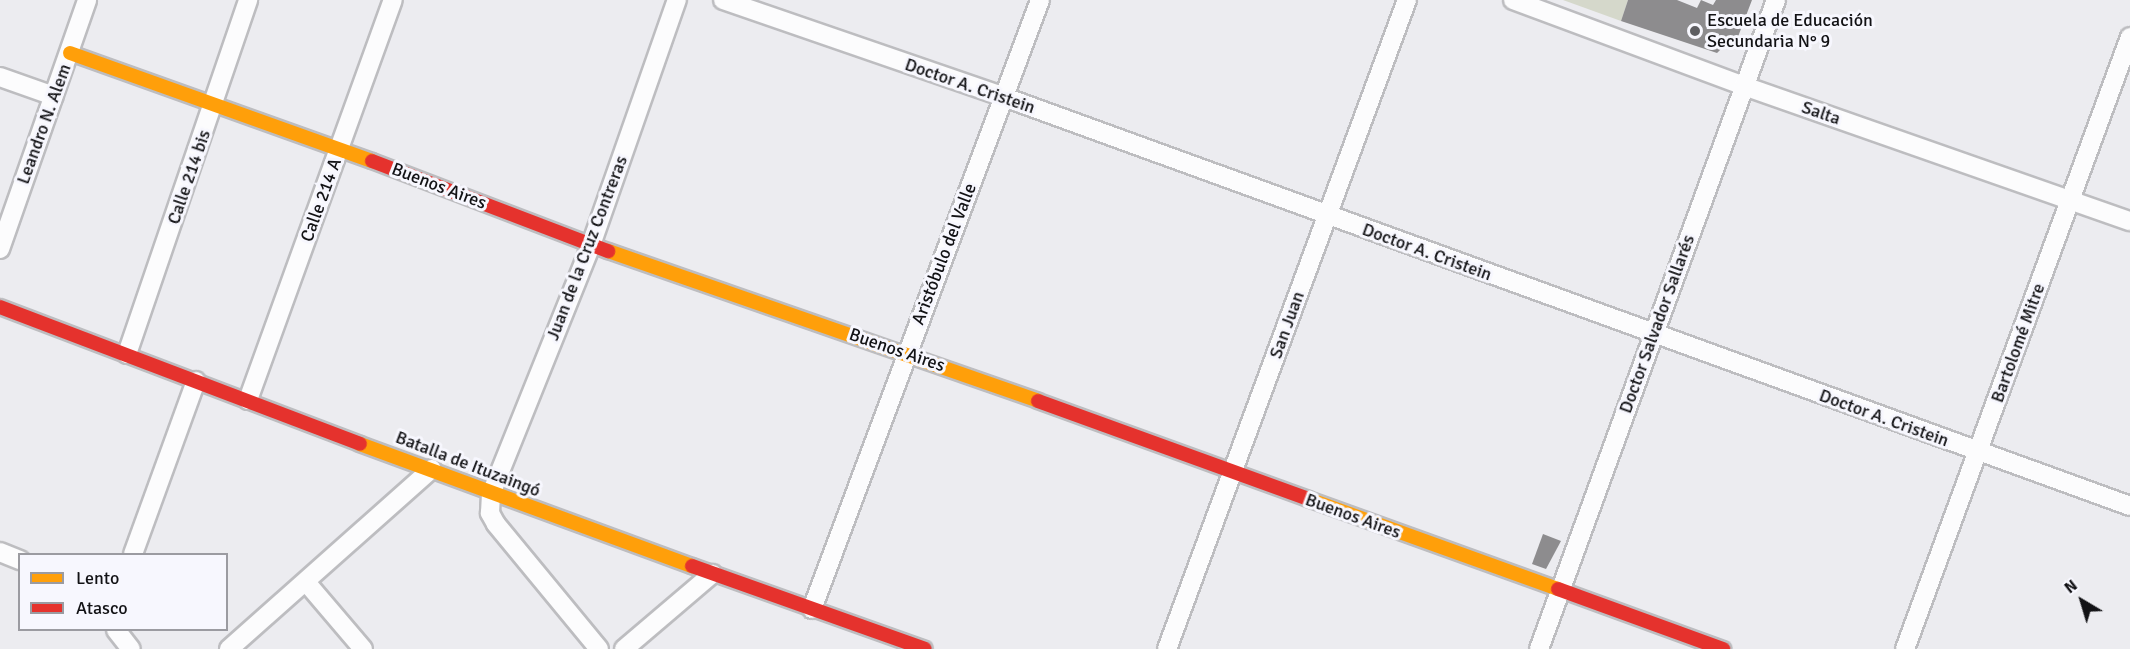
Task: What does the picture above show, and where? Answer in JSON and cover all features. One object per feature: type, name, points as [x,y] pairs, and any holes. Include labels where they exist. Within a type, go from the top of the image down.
[{"type":"street","name":"Leandro N. Alem","points":[[0,249],[87,0]]},
{"type":"street","name":"Calle 214 bis","points":[[128,354],[214,106],[248,0]]},
{"type":"street","name":"Calle 214 A","points":[[248,400],[393,0]]},
{"type":"street","name":"Juan de la Cruz Contreras","points":[[491,494],[591,245],[678,0]]},
{"type":"street","name":"Doctor A. Cristein","points":[[723,0],[1004,97],[1653,335],[2130,506]]},
{"type":"street","name":"Aristóbulo del Valle","points":[[812,609],[906,352],[1040,0]]},
{"type":"street","name":"San Juan","points":[[1167,649],[1234,474],[1326,215],[1407,0]]},
{"type":"street","name":"Salta","points":[[1513,0],[1744,86],[2130,221]]},
{"type":"street","name":"Doctor Salvador Sallarés","points":[[1539,649],[1776,0]]},
{"type":"street","name":"Bartolomé Mitre","points":[[1905,649],[2130,37]]},
{"type":"street","name":"Buenos Aires","points":[[70,52],[214,106],[340,149],[591,245],[906,352],[1234,474],[1723,649]]},
{"type":"street","points":[[0,76],[54,96]]},
{"type":"street","name":"Batalla de Ituzaingó","points":[[0,307],[432,469],[491,494],[925,649]]},
{"type":"street","points":[[134,553],[196,381]]},
{"type":"street","points":[[228,649],[432,469]]},
{"type":"street","points":[[491,494],[490,513],[496,524],[599,649]]},
{"type":"street","points":[[0,552],[18,559]]},
{"type":"street","points":[[624,649],[712,574]]},
{"type":"street","points":[[306,582],[363,649]]},
{"type":"street","points":[[117,631],[131,649]]},
{"type":"shaded area","points":[[1563,0],[1628,0],[1621,21]]},
{"type":"building","name":"Escuela de Educación Secundaria N° 9","points":[[1628,0],[1677,0],[1697,8],[1701,0],[1713,5],[1716,0],[1752,0],[1736,42],[1730,40],[1717,53],[1621,21]]},
{"type":"building","points":[[1543,534],[1561,541],[1546,569],[1532,564]]},
{"type":"traffic: slow","points":[[70,53],[372,161]]},
{"type":"traffic: slow","points":[[608,251],[1038,401]]},
{"type":"traffic: slow","points":[[360,444],[692,566]]},
{"type":"traffic: slow","points":[[1308,499],[1558,589]]},
{"type":"traffic: jam","points":[[372,161],[608,251]]},
{"type":"traffic: jam","points":[[0,307],[360,444]]},
{"type":"traffic: jam","points":[[1038,401],[1308,499]]},
{"type":"traffic: jam","points":[[692,566],[925,649]]},
{"type":"traffic: jam","points":[[1558,589],[1723,649]]},
{"type":"place","name":"Escuela de Educación Secundaria N° 9","points":[[1695,31]]}]
